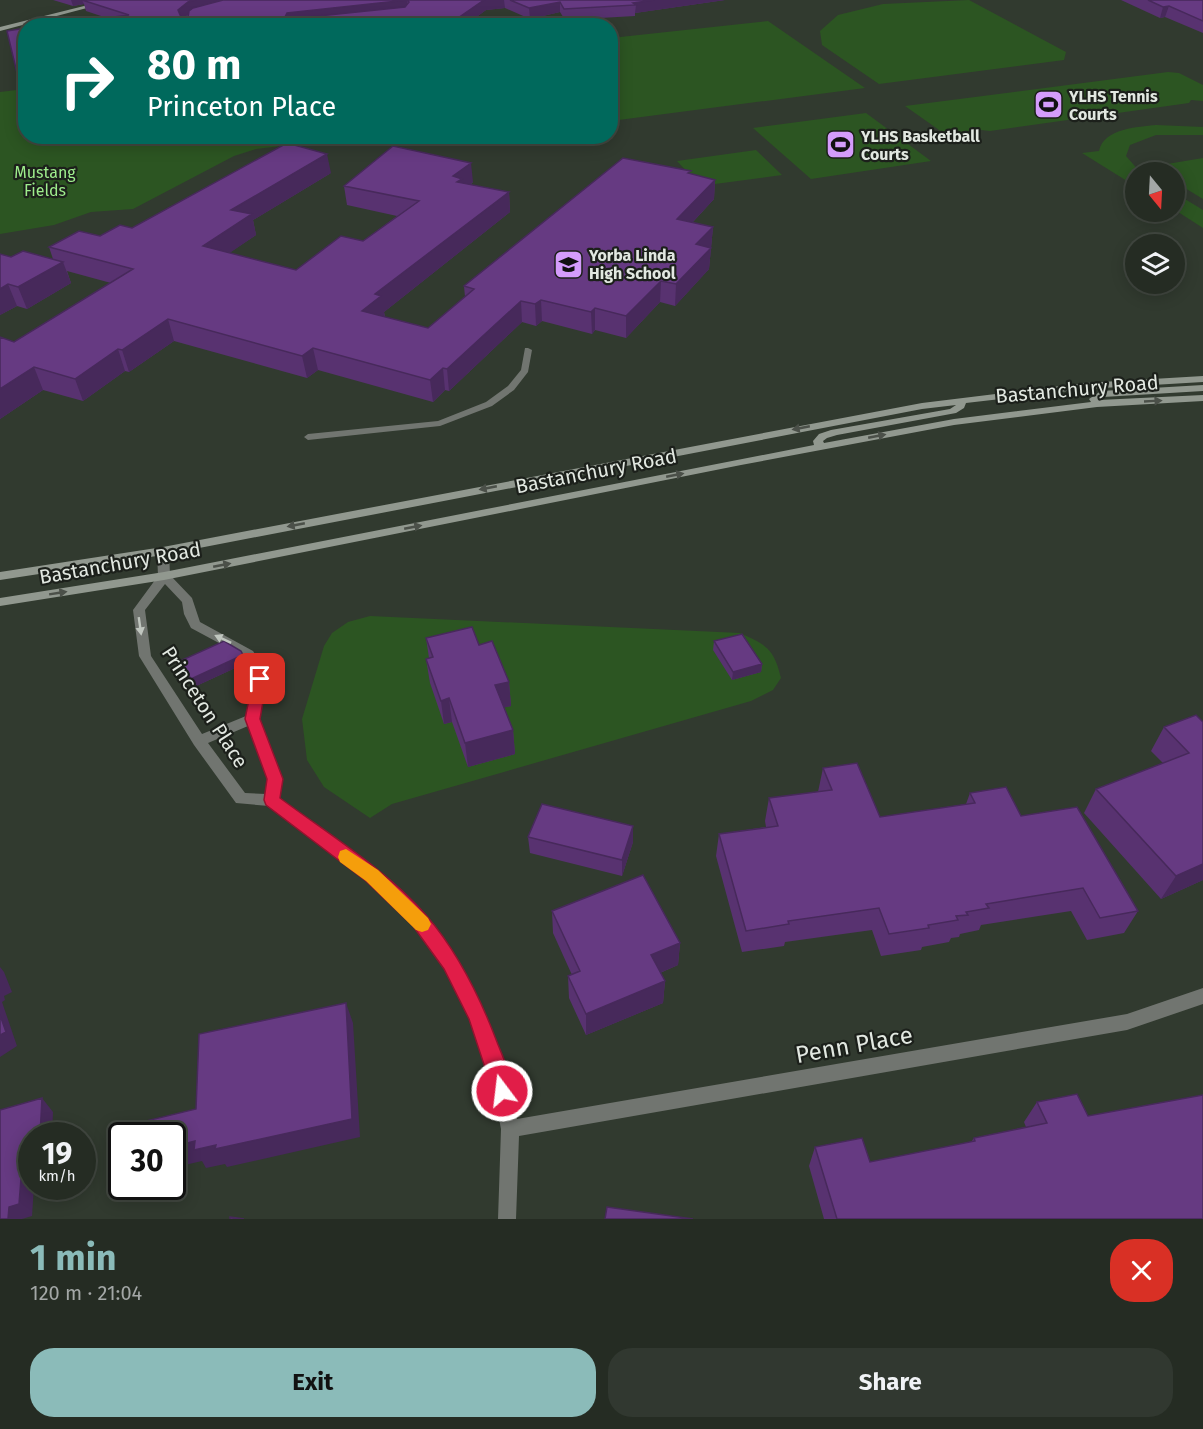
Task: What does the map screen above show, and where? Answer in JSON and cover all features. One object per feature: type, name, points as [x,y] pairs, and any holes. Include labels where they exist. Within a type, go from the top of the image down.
[{"type":"main road","points":[[0,21],[86,0]]},
{"type":"main road","points":[[41,18],[114,0]]},
{"type":"main road","points":[[0,28],[18,24]]},
{"type":"main road","name":"Bastanchury Road","points":[[0,576],[163,551],[823,424],[962,401],[1085,386],[1203,379]]},
{"type":"main road","points":[[1097,404],[1094,399],[1101,394],[1203,388]]},
{"type":"main road","name":"Bastanchury Road","points":[[0,602],[164,576],[954,422],[1097,404],[1203,398]]},
{"type":"main road","points":[[820,447],[818,441],[823,436],[835,432],[953,411],[961,406],[962,401]]},
{"type":"street","points":[[163,551],[164,576]]},
{"type":"street","name":"Princeton Place","points":[[164,576],[188,601],[195,625],[249,654],[256,665],[260,679],[252,719],[275,779],[272,800],[241,799],[199,741],[145,656],[139,610],[164,576]]},
{"type":"street","points":[[199,741],[252,719]]},
{"type":"street","points":[[272,800],[372,876],[419,920],[450,963],[478,1016],[499,1073],[510,1129],[507,1219]]},
{"type":"street","name":"Penn Place","points":[[510,1129],[1127,1022],[1203,996]]},
{"type":"lane","points":[[308,437],[440,423],[489,404],[511,387],[525,370],[528,350]]},
{"type":"green space","points":[[969,0],[1066,52],[1064,60],[879,84],[822,45],[820,31],[838,15],[883,4]]},
{"type":"green space","points":[[768,21],[865,88],[618,120],[618,37]]},
{"type":"green space","name":"YLHS Tennis Courts","points":[[1168,72],[1179,73],[1203,85],[1203,101],[1191,100],[1189,103],[990,131],[981,130],[977,133],[949,137],[905,106]]},
{"type":"green space","name":"Mustang Fields","points":[[18,90],[18,144],[298,144],[256,149],[234,156],[133,209],[91,212],[54,225],[0,234],[0,92]]},
{"type":"green space","name":"YLHS Basketball Courts","points":[[866,113],[931,161],[811,179],[753,128]]},
{"type":"green space","points":[[1156,125],[1203,127],[1203,135],[1156,135],[1130,145],[1126,156],[1131,162],[1125,162],[1125,180],[1082,153],[1099,151],[1107,138],[1114,133]]},
{"type":"green space","points":[[756,150],[782,175],[700,186],[677,161]]},
{"type":"green space","points":[[1203,158],[1203,199],[1185,188],[1185,162],[1179,162]]},
{"type":"green space","points":[[1185,199],[1203,210],[1203,228],[1185,216]]},
{"type":"green space","points":[[370,616],[740,633],[768,649],[775,660],[781,678],[773,690],[751,701],[392,804],[370,818],[324,787],[307,760],[302,719],[324,646],[332,633],[348,622]]},
{"type":"building","points":[[82,0],[196,0],[188,2],[178,10],[181,17],[188,17],[189,11],[193,8],[223,0],[407,0],[484,0],[458,18],[107,18],[129,15]],"holes":[[[407,0],[409,2],[405,7],[309,17],[285,17],[287,13]]]},
{"type":"building","points":[[510,0],[654,0],[633,3],[636,5],[564,9],[560,2],[529,8]]},
{"type":"building","points":[[1148,0],[1203,0],[1203,21],[1169,6],[1163,7]]},
{"type":"building","points":[[18,29],[18,73],[17,73],[7,31]]},
{"type":"building","points":[[285,144],[291,144],[327,154],[231,210],[252,214],[203,246],[296,270],[341,236],[363,241],[419,201],[344,186],[393,146],[471,163],[453,176],[462,179],[457,182],[509,192],[375,294],[381,296],[362,311],[428,328],[474,289],[464,286],[623,158],[691,171],[688,173],[715,180],[677,219],[713,227],[696,244],[711,248],[676,284],[661,281],[626,316],[595,308],[591,312],[541,300],[535,304],[521,301],[447,369],[443,368],[430,380],[313,348],[302,356],[168,319],[122,350],[118,349],[75,379],[34,367],[0,389],[0,337],[14,342],[133,269],[49,247],[79,231],[100,236],[120,225],[132,228]]},
{"type":"building","points":[[23,251],[63,262],[18,287],[8,284],[0,289],[0,254],[11,257]]},
{"type":"building","points":[[472,627],[479,645],[492,641],[509,682],[495,685],[513,730],[465,743],[449,698],[441,701],[426,659],[433,657],[426,638]]},
{"type":"building","points":[[742,634],[762,664],[733,672],[714,641]]},
{"type":"building","points":[[224,641],[241,651],[243,655],[191,679],[180,661]]},
{"type":"building","points":[[1196,715],[1203,722],[1203,864],[1176,876],[1096,789],[1189,753],[1164,727]]},
{"type":"building","points":[[857,763],[880,817],[975,803],[970,793],[1006,787],[1021,816],[1077,807],[1138,911],[1100,918],[1083,888],[986,904],[989,908],[966,912],[968,915],[956,916],[958,920],[928,925],[929,928],[889,934],[879,908],[788,921],[789,924],[746,931],[719,834],[778,826],[769,798],[832,790],[823,768]]},
{"type":"building","points":[[542,804],[633,826],[622,860],[528,837]]},
{"type":"building","points":[[643,875],[680,943],[651,955],[665,981],[586,1014],[568,976],[580,971],[552,911]]},
{"type":"building","points":[[346,1003],[352,1119],[215,1149],[216,1145],[194,1150],[195,1141],[186,1143],[186,1122],[146,1122],[196,1109],[199,1034]]},
{"type":"building","points":[[0,1015],[6,1032],[0,1035]]},
{"type":"building","points":[[1077,1094],[1088,1116],[1203,1095],[1203,1219],[837,1219],[815,1147],[862,1138],[870,1162],[975,1141],[974,1138],[1047,1123],[1037,1102]]},
{"type":"building","points":[[42,1098],[41,1122],[18,1122],[19,1204],[9,1207],[8,1219],[0,1219],[0,1110]]},
{"type":"building","points":[[607,1207],[693,1219],[605,1219]]},
{"type":"slow traffic","points":[[346,857],[372,876],[422,924]]},
{"type":"place","name":"YLHS Tennis Courts","points":[[1048,105]]},
{"type":"place","name":"YLHS Basketball Courts","points":[[840,145]]},
{"type":"place","name":"Yorba Linda High School","points":[[568,264]]},
{"type":"route","points":[[260,679],[252,719],[275,779],[272,800],[372,876],[419,920],[450,963],[478,1016],[499,1073],[502,1091]]}]
